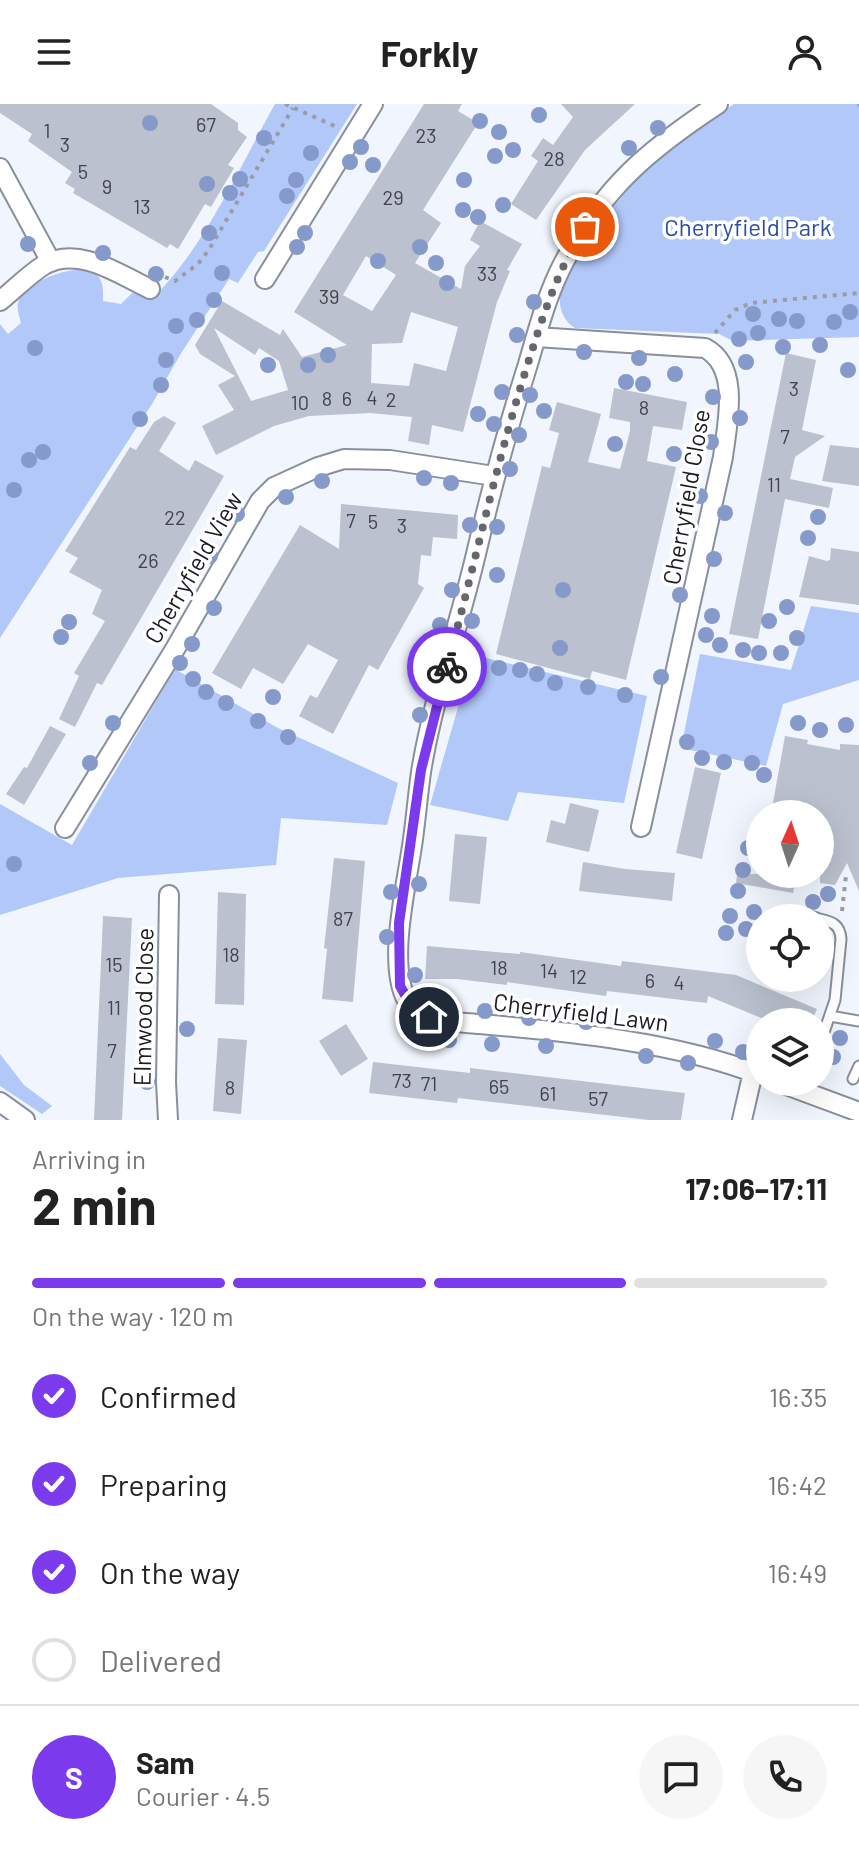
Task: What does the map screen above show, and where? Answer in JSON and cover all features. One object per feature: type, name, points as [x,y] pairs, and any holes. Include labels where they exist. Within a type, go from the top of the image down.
[{"type":"street","points":[[265,279],[373,104]]},
{"type":"street","points":[[494,476],[536,337],[561,267],[601,202],[620,180],[647,154],[718,104]]},
{"type":"street","points":[[0,168],[51,262]]},
{"type":"street","points":[[0,301],[51,262],[69,259],[91,261],[155,282]]},
{"type":"street","points":[[536,337],[705,348]]},
{"type":"street","name":"Cherryfield Close","points":[[641,827],[725,444],[726,374],[719,358],[705,348]]},
{"type":"street","name":"Cherryfield View","points":[[65,828],[175,649],[260,501],[271,489],[318,467],[359,458],[410,462],[494,476]]},
{"type":"street","name":"Cherryfield Lawn","points":[[494,476],[421,770],[399,923],[400,986],[412,1007],[429,1017],[541,1029],[682,1050],[746,1070]]},
{"type":"street","name":"Elmwood Close","points":[[168,1120],[169,895]]},
{"type":"street","points":[[742,1120],[750,1096]]},
{"type":"street","points":[[824,1096],[859,1112]]},
{"type":"street","points":[[0,1102],[25,1120]]},
{"type":"lane","points":[[832,1008],[837,990],[841,939],[841,930],[836,924]]},
{"type":"lane","points":[[834,1017],[859,1021]]},
{"type":"lane","points":[[853,1079],[859,1066]]},
{"type":"path","points":[[285,104],[354,134]]},
{"type":"path","points":[[155,282],[175,281],[203,257],[293,108]]},
{"type":"path","points":[[705,348],[726,318],[751,303],[859,293]]},
{"type":"path","points":[[836,924],[842,912],[846,875]]},
{"type":"green space","points":[[275,104],[357,104],[264,251],[258,252],[238,283],[229,279],[0,638],[0,324],[8,334],[21,323],[18,304],[25,291],[45,279],[69,271],[91,271],[98,276],[103,301],[121,304],[132,293],[152,299],[189,256],[205,231]]},
{"type":"green space","name":"Cherryfield Park","points":[[734,104],[859,104],[859,337],[733,341],[719,334],[575,328],[564,317],[561,291],[596,231],[651,165],[685,137]]},
{"type":"green space","points":[[811,606],[859,613],[859,680],[783,704],[766,766],[681,748],[700,654],[791,670]]},
{"type":"green space","points":[[473,655],[647,696],[624,803],[518,792],[508,821],[430,805]]},
{"type":"green space","points":[[175,669],[276,727],[398,783],[387,825],[281,818],[276,865],[118,878],[0,915],[0,804],[72,845]]},
{"type":"green space","points":[[0,1054],[24,1085],[52,1106],[42,1114],[0,1086]]},
{"type":"building","points":[[0,104],[211,104],[238,123],[238,130],[247,137],[228,165],[234,168],[211,207],[205,204],[178,249],[170,244],[167,248],[73,193],[75,189],[65,183],[72,172],[28,141],[32,134],[0,113]]},
{"type":"building","points":[[424,104],[462,104],[458,111],[478,123],[423,210],[441,223],[415,263],[461,289],[465,266],[480,246],[470,240],[480,221],[522,244],[507,270],[510,271],[497,302],[463,432],[432,425],[429,445],[408,441],[412,417],[370,413],[309,416],[274,426],[216,455],[202,426],[234,410],[218,385],[235,376],[200,354],[195,345],[222,301],[280,335],[283,329],[302,357],[347,345],[294,312]],"holes":[[[366,256],[396,275],[372,311],[343,295]],[[411,312],[458,327],[446,371],[414,363],[409,386],[371,383],[372,344],[402,343]],[[214,328],[255,355],[259,348],[279,361],[288,390],[251,401]]]},
{"type":"building","points":[[561,104],[635,104],[585,150],[536,220],[511,204],[538,161],[531,156],[543,138],[553,145],[573,117]]},
{"type":"building","points":[[786,353],[816,360],[802,430],[825,436],[795,457],[790,479],[833,488],[829,508],[785,499],[758,639],[729,634]]},
{"type":"building","points":[[614,388],[687,402],[682,430],[653,426],[647,461],[676,467],[626,680],[592,671],[590,679],[496,654],[542,466],[550,468],[559,433],[549,430],[557,402],[601,414],[588,462],[620,469],[630,422],[609,418]]},
{"type":"building","points":[[164,416],[176,423],[159,451],[189,471],[195,460],[224,476],[102,685],[97,683],[75,727],[59,719],[79,676],[74,673],[105,621],[92,614],[102,590],[69,572],[78,558],[65,551],[130,447],[136,450],[154,422]]},
{"type":"building","points":[[830,445],[859,448],[859,486],[822,481]]},
{"type":"building","points":[[341,504],[458,515],[457,539],[433,537],[431,556],[421,555],[418,584],[424,588],[378,670],[369,665],[333,734],[299,716],[310,695],[317,698],[338,660],[308,644],[283,684],[253,668],[241,689],[212,673],[300,525],[339,549]]},
{"type":"building","points":[[831,548],[859,552],[859,605],[799,597],[809,556],[830,560]]},
{"type":"building","points":[[50,726],[66,734],[24,805],[6,794],[24,767],[27,768]]},
{"type":"building","points":[[785,736],[840,750],[840,744],[859,745],[859,891],[847,863],[834,885],[834,800],[774,800]]},
{"type":"building","points":[[695,767],[721,773],[702,859],[676,853]]},
{"type":"building","points":[[570,803],[599,810],[589,852],[546,842],[551,820],[565,824]]},
{"type":"building","points":[[455,834],[487,837],[480,904],[449,901]]},
{"type":"building","points":[[334,858],[365,861],[353,1002],[322,999]]},
{"type":"building","points":[[583,862],[675,873],[672,901],[579,891]]},
{"type":"building","points":[[737,874],[746,874],[746,885],[736,883]]},
{"type":"building","points":[[764,888],[794,888],[793,893]]},
{"type":"building","points":[[218,892],[246,894],[244,1005],[215,1004]]},
{"type":"building","points":[[103,916],[132,918],[122,1120],[94,1120]]},
{"type":"building","points":[[427,946],[520,952],[621,966],[622,961],[736,975],[746,979],[746,992],[776,992],[815,1008],[746,1008],[746,1012],[708,996],[707,1003],[607,991],[606,996],[507,982],[507,985],[425,979]]},
{"type":"building","points":[[346,1024],[368,1059],[341,1076],[319,1041]]},
{"type":"building","points":[[218,1038],[247,1040],[241,1114],[213,1111]]},
{"type":"building","points":[[373,1062],[470,1073],[470,1068],[685,1093],[681,1120],[649,1120],[458,1098],[457,1103],[369,1093]]},
{"type":"way so far","points":[[447,667],[494,476],[536,337],[561,267],[585,227]]},
{"type":"route","points":[[429,1017],[412,1007],[400,986],[399,923],[421,770],[447,667]]}]
